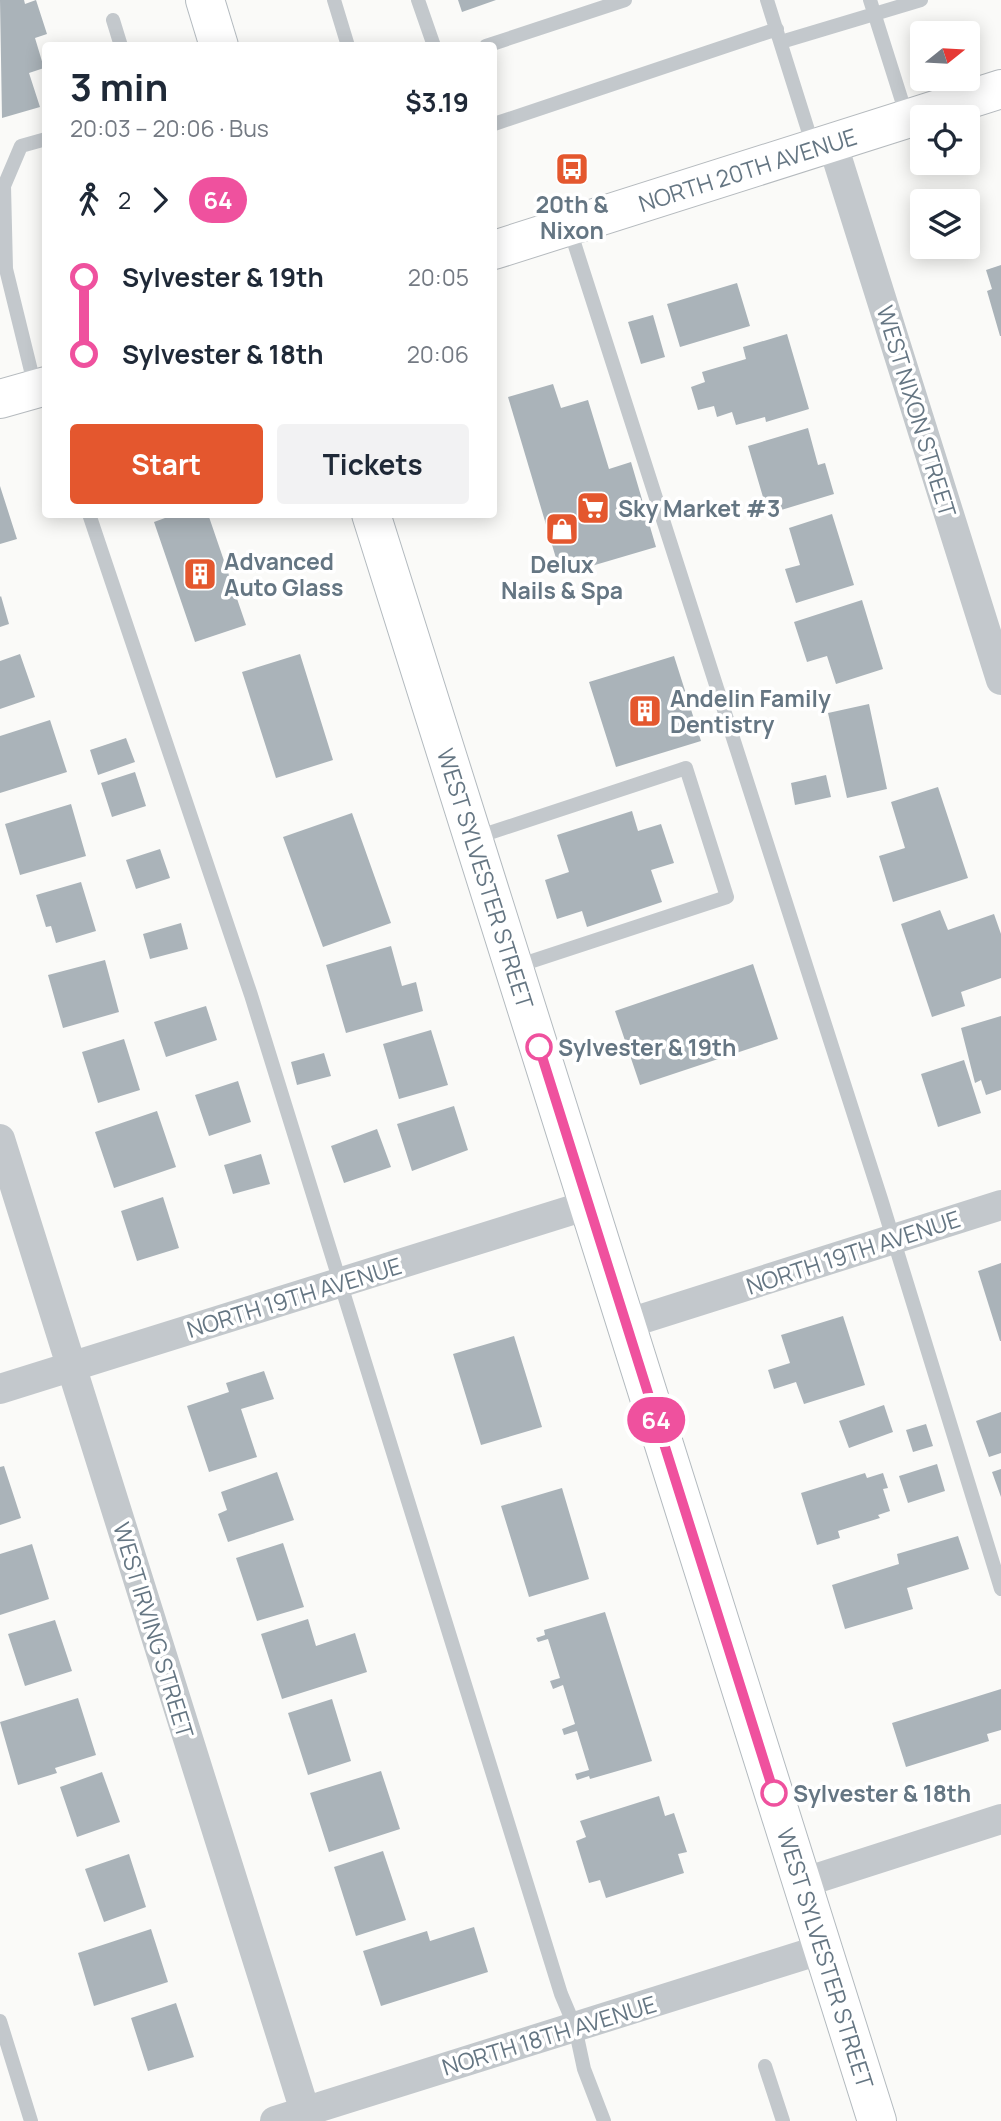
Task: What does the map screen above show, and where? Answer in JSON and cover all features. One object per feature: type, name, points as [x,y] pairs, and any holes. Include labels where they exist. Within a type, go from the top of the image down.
[{"type":"street","points":[[205,0],[218,42]]},
{"type":"street","name":"NORTH 20TH AVENUE","points":[[497,249],[1001,89]]},
{"type":"street","name":"WEST NIXON STREET","points":[[823,145],[1001,680]]},
{"type":"street","points":[[0,399],[41,387]]},
{"type":"street","name":"WEST SYLVESTER STREET","points":[[372,518],[877,2121]]},
{"type":"street","name":"WEST IRVING STREET","points":[[0,1139],[307,2116]]},
{"type":"street","name":"NORTH 19TH AVENUE","points":[[0,1389],[588,1205]]},
{"type":"street","name":"NORTH 19TH AVENUE","points":[[626,1324],[1001,1205]]},
{"type":"street","points":[[802,1883],[1001,1819]]},
{"type":"street","name":"NORTH 18TH AVENUE","points":[[275,2121],[307,2116],[575,2027],[823,1949]]},
{"type":"lane","points":[[334,0],[347,42]]},
{"type":"lane","points":[[418,0],[433,42]]},
{"type":"lane","points":[[497,42],[625,0]]},
{"type":"lane","points":[[768,0],[779,36],[823,145]]},
{"type":"lane","points":[[497,123],[872,7],[921,0]]},
{"type":"lane","points":[[872,7],[907,118]]},
{"type":"lane","points":[[113,20],[120,42]]},
{"type":"lane","points":[[41,387],[3,270],[4,186],[21,146],[42,140]]},
{"type":"lane","points":[[568,226],[893,1239],[1001,1589]]},
{"type":"lane","points":[[90,518],[251,995],[561,1994],[575,2027],[584,2069],[604,2121]]},
{"type":"lane","points":[[473,838],[686,768],[727,897],[513,967]]},
{"type":"lane","points":[[0,2021],[31,2121]]},
{"type":"lane","points":[[765,2066],[783,2121]]},
{"type":"building","points":[[0,0],[24,0],[25,4],[36,0],[47,34],[35,38],[42,69],[29,73],[40,107],[2,118]]},
{"type":"building","points":[[458,0],[496,0],[462,12]]},
{"type":"building","points":[[1001,265],[1000,336],[987,291],[992,289],[986,270]]},
{"type":"building","points":[[737,283],[750,326],[680,347],[667,304]]},
{"type":"building","points":[[653,315],[665,357],[641,364],[628,322]]},
{"type":"building","points":[[787,334],[809,409],[766,422],[765,417],[736,425],[732,412],[717,417],[714,406],[698,410],[691,387],[705,382],[702,372],[746,359],[743,347]]},
{"type":"building","name":"Sky Market #3","points":[[553,384],[561,408],[588,400],[609,469],[631,462],[656,547],[561,575],[508,397]]},
{"type":"building","points":[[808,428],[818,465],[825,463],[834,494],[768,514],[748,446]]},
{"type":"building","points":[[0,486],[17,539],[0,544]]},
{"type":"building","points":[[832,514],[854,585],[796,603],[785,569],[800,565],[789,528]]},
{"type":"building","name":"Advanced Auto Glass","points":[[165,518],[209,518],[246,625],[195,642],[154,522]]},
{"type":"building","points":[[0,597],[9,624],[0,627]]},
{"type":"building","points":[[862,600],[883,669],[836,684],[827,656],[807,662],[794,622]]},
{"type":"building","points":[[20,654],[35,697],[0,709],[0,661]]},
{"type":"building","points":[[300,654],[333,760],[276,778],[242,672]]},
{"type":"building","name":"Andelin Family Dentistry","points":[[674,656],[701,741],[616,767],[589,682]]},
{"type":"building","points":[[869,704],[887,789],[847,798],[828,713]]},
{"type":"building","points":[[50,720],[67,772],[0,793],[0,736]]},
{"type":"building","points":[[126,738],[135,762],[98,775],[90,750]]},
{"type":"building","points":[[135,772],[146,806],[112,817],[101,783]]},
{"type":"building","points":[[826,775],[831,797],[795,805],[791,783]]},
{"type":"building","points":[[938,787],[968,878],[893,902],[879,856],[905,848],[891,802]]},
{"type":"building","points":[[71,804],[86,856],[20,875],[5,824]]},
{"type":"building","points":[[632,811],[638,831],[661,824],[674,863],[651,870],[662,902],[587,927],[582,911],[557,919],[545,880],[569,872],[557,835]]},
{"type":"building","points":[[352,813],[391,923],[323,947],[283,837]]},
{"type":"building","points":[[160,849],[170,878],[136,889],[126,860]]},
{"type":"building","points":[[81,882],[96,931],[56,943],[51,926],[46,927],[36,895]]},
{"type":"building","points":[[940,910],[948,930],[994,914],[1001,934],[1001,978],[961,992],[965,1006],[932,1017],[901,924]]},
{"type":"building","points":[[181,923],[188,949],[150,959],[143,934]]},
{"type":"building","points":[[391,946],[402,986],[416,982],[423,1011],[346,1033],[326,965]]},
{"type":"building","points":[[105,960],[119,1012],[63,1028],[48,975]]},
{"type":"building","points":[[753,964],[778,1039],[640,1085],[615,1011]]},
{"type":"building","points":[[206,1006],[217,1040],[166,1057],[154,1022]]},
{"type":"building","points":[[1001,1016],[1001,1090],[986,1095],[981,1080],[975,1083],[961,1028]]},
{"type":"building","points":[[431,1030],[448,1085],[399,1099],[383,1044]]},
{"type":"building","points":[[124,1039],[140,1090],[98,1103],[82,1052]]},
{"type":"building","points":[[324,1053],[331,1076],[297,1085],[291,1062]]},
{"type":"building","points":[[964,1060],[981,1113],[938,1127],[921,1074]]},
{"type":"building","points":[[238,1081],[251,1122],[209,1136],[195,1095]]},
{"type":"building","points":[[454,1106],[468,1150],[412,1171],[397,1124]]},
{"type":"building","points":[[157,1111],[176,1167],[114,1188],[95,1132]]},
{"type":"building","points":[[377,1129],[391,1167],[344,1183],[331,1146]]},
{"type":"building","points":[[261,1154],[270,1184],[233,1194],[224,1165]]},
{"type":"building","points":[[163,1197],[179,1248],[137,1261],[121,1211]]},
{"type":"building","points":[[1001,1263],[1001,1341],[1000,1341],[978,1271]]},
{"type":"building","points":[[843,1316],[865,1385],[804,1404],[796,1382],[774,1389],[768,1370],[790,1363],[781,1335]]},
{"type":"building","points":[[514,1336],[542,1427],[481,1445],[453,1354]]},
{"type":"building","points":[[264,1371],[274,1399],[241,1409],[257,1457],[209,1472],[187,1406],[229,1392],[226,1383]]},
{"type":"building","points":[[884,1405],[893,1432],[849,1448],[839,1421]]},
{"type":"building","points":[[1001,1412],[1001,1453],[989,1457],[976,1421]]},
{"type":"building","points":[[926,1424],[933,1446],[913,1452],[906,1430]]},
{"type":"building","points":[[937,1464],[945,1491],[908,1503],[899,1476]]},
{"type":"building","points":[[4,1466],[21,1518],[0,1525],[0,1467]]},
{"type":"building","points":[[1001,1469],[1001,1497],[992,1472]]},
{"type":"building","points":[[277,1472],[294,1520],[228,1542],[218,1514],[227,1510],[221,1492]]},
{"type":"building","points":[[865,1473],[867,1478],[883,1473],[888,1488],[883,1489],[890,1511],[878,1515],[880,1518],[838,1531],[840,1538],[817,1545],[801,1493]]},
{"type":"building","points":[[562,1488],[589,1579],[529,1597],[501,1506]]},
{"type":"building","points":[[958,1536],[969,1569],[907,1588],[913,1609],[845,1629],[832,1585],[899,1564],[897,1554]]},
{"type":"building","points":[[283,1543],[304,1607],[257,1621],[236,1558]]},
{"type":"building","points":[[32,1544],[49,1599],[0,1615],[0,1554]]},
{"type":"building","points":[[605,1612],[652,1761],[590,1779],[589,1776],[577,1780],[575,1774],[589,1770],[577,1731],[564,1735],[562,1729],[575,1724],[563,1685],[553,1689],[550,1681],[560,1678],[548,1639],[538,1642],[536,1638],[545,1635],[544,1630]]},
{"type":"building","points":[[308,1619],[316,1646],[355,1633],[367,1672],[282,1699],[261,1634]]},
{"type":"building","points":[[55,1620],[72,1671],[25,1686],[8,1634]]},
{"type":"building","points":[[1001,1689],[1001,1730],[987,1734],[989,1741],[906,1767],[892,1723]]},
{"type":"building","points":[[78,1698],[96,1755],[55,1768],[57,1773],[18,1785],[0,1722]]},
{"type":"building","points":[[332,1699],[351,1761],[308,1775],[288,1713]]},
{"type":"building","points":[[381,1771],[400,1829],[329,1852],[310,1793]]},
{"type":"building","points":[[102,1772],[120,1822],[77,1837],[60,1787]]},
{"type":"building","points":[[659,1796],[665,1816],[674,1813],[687,1852],[678,1854],[684,1873],[606,1898],[600,1880],[589,1883],[576,1841],[586,1837],[580,1821]]},
{"type":"building","points":[[383,1851],[406,1920],[356,1936],[334,1867]]},
{"type":"building","points":[[129,1854],[146,1907],[104,1922],[85,1869]]},
{"type":"building","points":[[474,1927],[488,1972],[381,2006],[363,1951],[427,1931],[430,1941]]},
{"type":"building","points":[[151,1929],[168,1982],[94,2006],[78,1953]]},
{"type":"building","points":[[176,2003],[194,2057],[148,2071],[131,2018]]},
{"type":"bus line","name":"64","points":[[539,1047],[774,1793]]},
{"type":"place","name":"20th & Nixon","points":[[572,169]]},
{"type":"place","name":"Sky Market #3","points":[[593,508]]},
{"type":"place","name":"Delux Nails & Spa","points":[[562,529]]},
{"type":"place","name":"Advanced Auto Glass","points":[[200,574]]},
{"type":"place","name":"Andelin Family Dentistry","points":[[645,711]]},
{"type":"place","name":"Sylvester & 19th","points":[[539,1047]]},
{"type":"place","name":"Sylvester & 18th","points":[[774,1793]]}]
